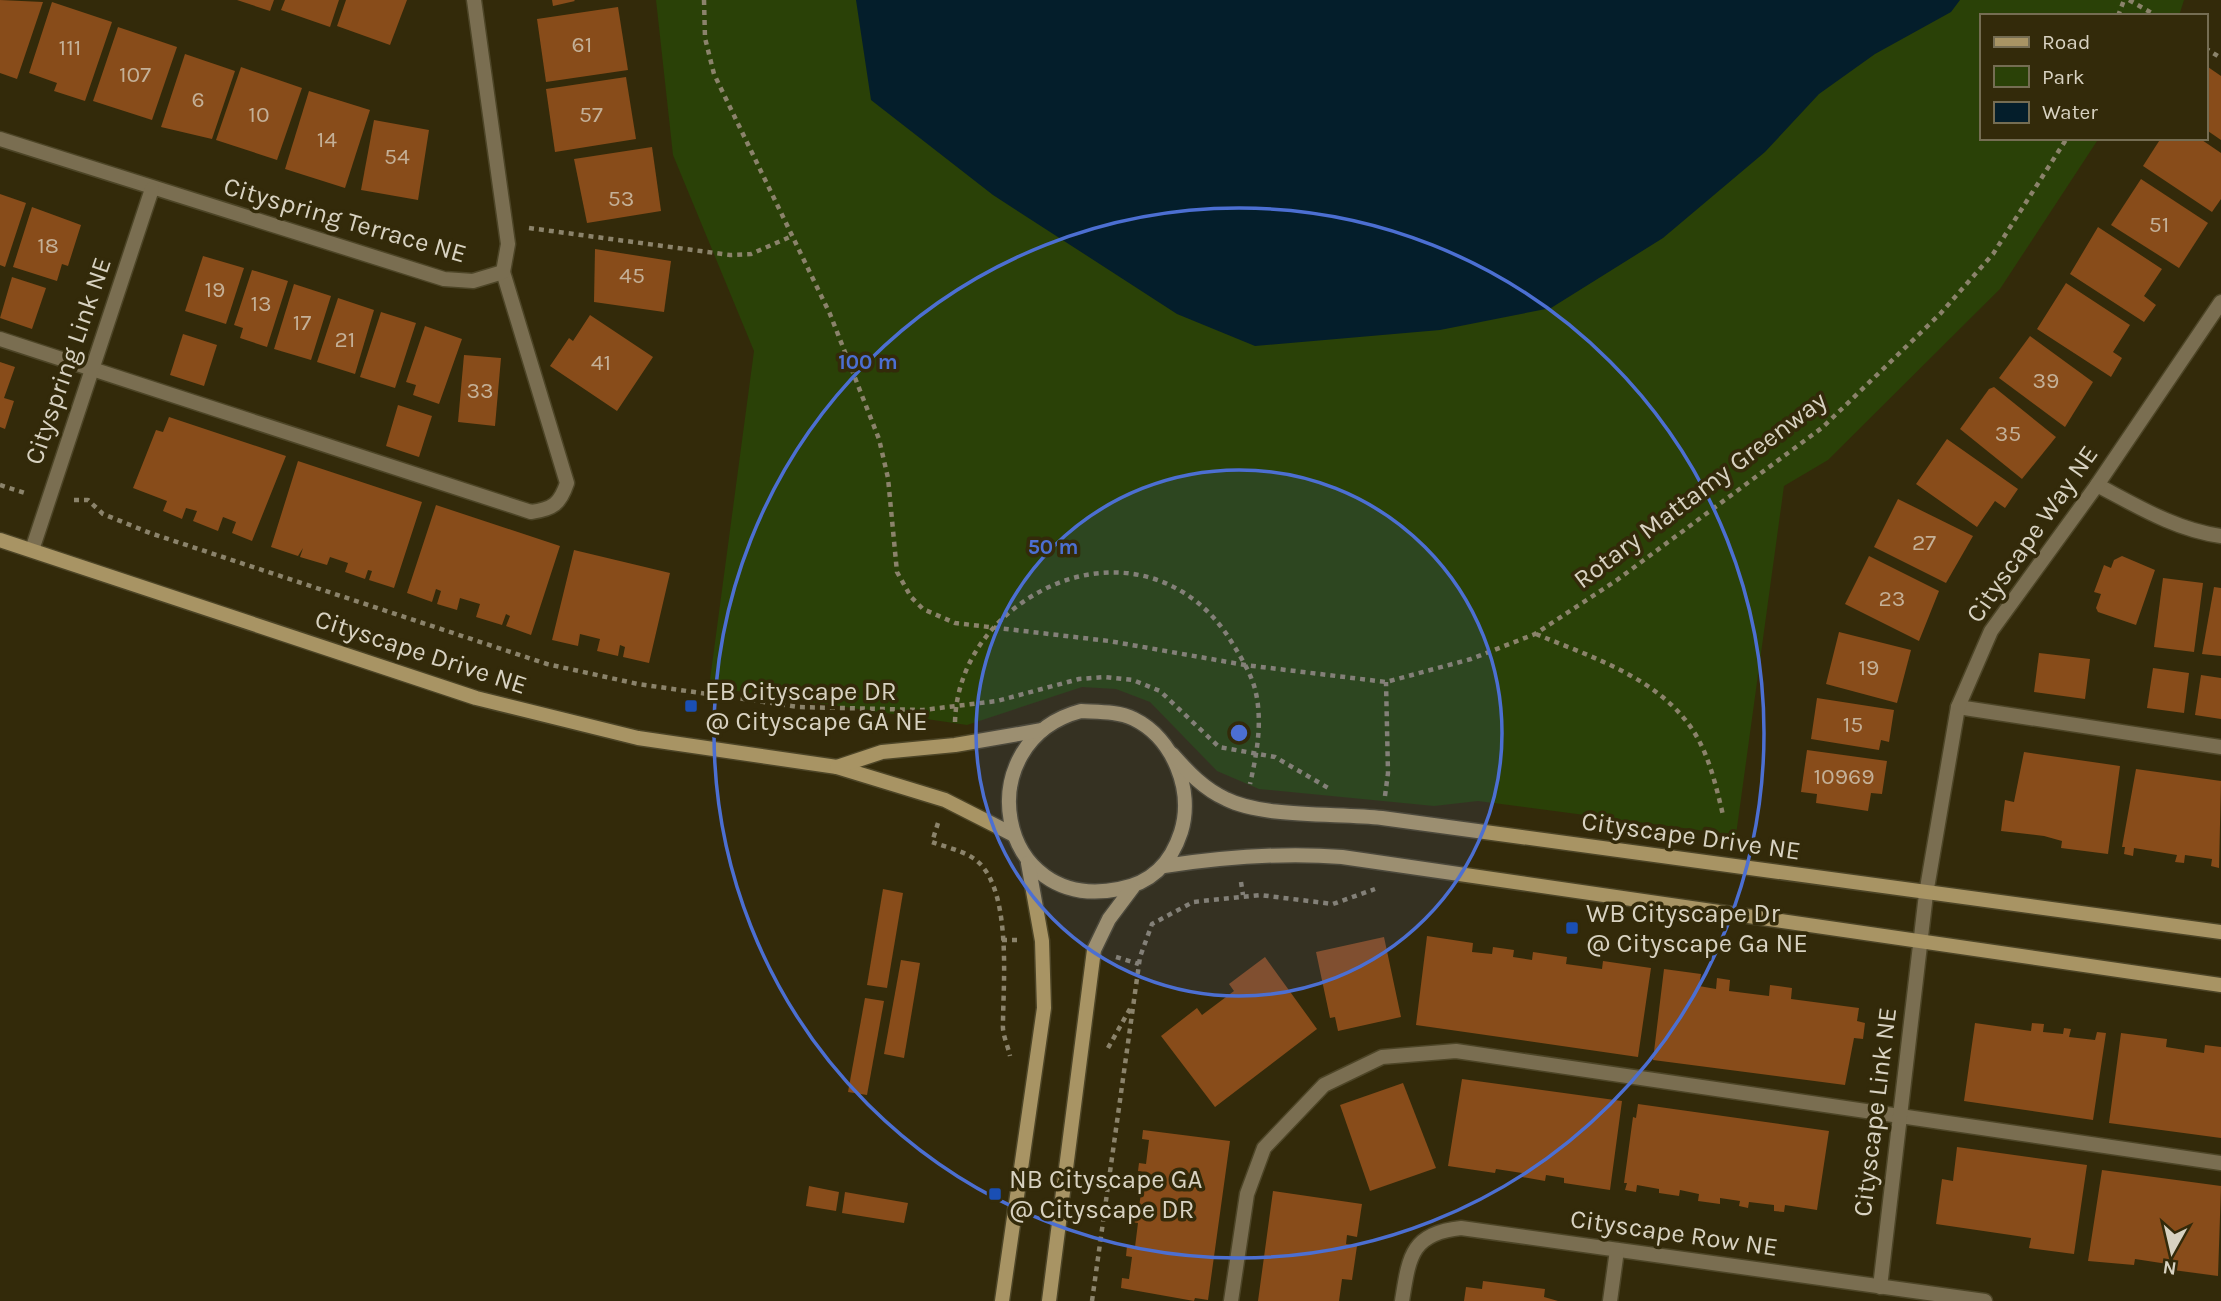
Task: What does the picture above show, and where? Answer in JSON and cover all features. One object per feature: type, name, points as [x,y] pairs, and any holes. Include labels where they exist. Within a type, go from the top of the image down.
[{"type":"street","name":"Cityspring Terrace NE","points":[[0,139],[444,279],[473,281],[503,272],[508,244],[474,0]]},
{"type":"street","name":"Cityspring Link NE","points":[[32,550],[152,189]]},
{"type":"street","points":[[0,339],[531,512],[551,509],[562,499],[567,483],[503,272]]},
{"type":"street","name":"Cityscape Way NE","points":[[1920,942],[1958,707],[1990,631],[2097,485],[2221,302]]},
{"type":"street","points":[[2097,485],[2152,515],[2197,533],[2221,536]]},
{"type":"street","name":"Cityscape Drive NE","points":[[0,540],[477,698],[638,737],[837,767],[945,800],[1014,835]]},
{"type":"street","points":[[1958,707],[2221,747]]},
{"type":"street","points":[[1133,887],[1103,892],[1062,887],[1042,876],[1028,861],[1014,835],[1008,788],[1025,748],[1058,717],[1082,711],[1107,712],[1132,718],[1153,732],[1172,754],[1182,783],[1185,803],[1183,825],[1164,866]]},
{"type":"street","name":"Cityscape Drive NE","points":[[837,767],[882,752],[955,745],[1042,730]]},
{"type":"street","name":"Cityscape Drive NE","points":[[1172,754],[1195,779],[1227,800],[1244,806],[1382,818],[2221,932]]},
{"type":"street","points":[[1049,1301],[1094,950],[1109,919],[1133,887],[1164,866],[1258,856],[1342,857],[2221,985]]},
{"type":"street","points":[[1002,1301],[1044,1008],[1042,941],[1028,861]]},
{"type":"street","name":"Cityscape Link NE","points":[[1880,1287],[1920,942]]},
{"type":"street","points":[[1231,1301],[1247,1194],[1264,1148],[1324,1085],[1382,1057],[1456,1051],[1899,1118],[2221,1163]]},
{"type":"street","name":"Cityscape Row NE","points":[[1402,1301],[1408,1262],[1416,1247],[1428,1236],[1461,1228],[1985,1301]]},
{"type":"street","points":[[1610,1301],[1617,1250]]},
{"type":"path","name":"Rotary Mattamy Greenway","points":[[704,0],[705,37],[714,74],[830,314],[879,439],[888,478],[897,572],[903,585],[923,609],[955,623],[1153,647],[1245,665],[1386,681],[1471,659],[1535,634],[1617,580],[1822,427],[1940,314],[1993,254],[2066,140]]},
{"type":"path","points":[[2129,0],[2154,14]]},
{"type":"path","points":[[505,225],[730,255],[751,254],[792,236]]},
{"type":"path","points":[[0,485],[47,500],[88,500],[103,513],[150,533],[547,664],[593,675],[638,684],[821,709],[923,710],[955,706]]},
{"type":"path","points":[[954,728],[955,706],[968,664],[994,628],[1014,608],[1062,580],[1093,572],[1125,572],[1180,590],[1202,606],[1226,631],[1255,688],[1259,725],[1257,755],[1248,791]]},
{"type":"path","points":[[1535,634],[1625,673],[1666,698],[1692,729],[1712,770],[1723,815]]},
{"type":"path","points":[[1382,818],[1388,773],[1386,681]]},
{"type":"path","points":[[939,821],[932,842],[975,859],[992,884],[1001,919],[1004,966],[1002,1026]]},
{"type":"path","points":[[1241,876],[1243,895]]},
{"type":"path","points":[[1092,1301],[1145,936],[1158,918],[1193,902],[1243,895],[1278,896],[1333,904]]},
{"type":"path","points":[[1111,956],[1139,964]]},
{"type":"green space","points":[[656,0],[2184,0],[2180,14],[1980,14],[1980,140],[2098,140],[2000,289],[1828,460],[1784,486],[1736,835],[1478,801],[1434,806],[1259,789],[1217,771],[1150,702],[1116,689],[1082,687],[967,725],[709,687],[754,351],[673,155]]},
{"type":"water","points":[[856,0],[1960,0],[1951,12],[1875,54],[1819,94],[1765,152],[1663,238],[1551,308],[1440,330],[1255,346],[1177,314],[993,195],[871,100]]},
{"type":"building","points":[[0,0],[43,2],[17,79],[0,73]]},
{"type":"building","points":[[237,0],[274,0],[270,11]]},
{"type":"building","points":[[285,0],[339,0],[330,27],[281,10]]},
{"type":"building","points":[[346,0],[407,0],[390,45],[337,26]]},
{"type":"building","points":[[552,0],[574,0],[575,1],[553,6]]},
{"type":"building","points":[[52,2],[112,22],[85,101],[54,91],[57,83],[29,73]]},
{"type":"building","points":[[618,7],[628,70],[546,82],[537,19]]},
{"type":"building","points":[[118,27],[177,47],[152,120],[93,101]]},
{"type":"building","points":[[185,54],[235,71],[212,139],[161,127]]},
{"type":"building","points":[[241,67],[302,88],[277,160],[216,140]]},
{"type":"building","points":[[2207,68],[2221,76],[2221,140],[2207,130]]},
{"type":"building","points":[[626,77],[636,139],[555,152],[546,89]]},
{"type":"building","points":[[309,91],[370,110],[345,188],[285,169]]},
{"type":"building","points":[[374,120],[429,130],[418,200],[361,190]]},
{"type":"building","points":[[2160,140],[2202,140],[2221,153],[2221,199],[2212,212],[2143,166]]},
{"type":"building","points":[[652,147],[661,211],[587,223],[574,159]]},
{"type":"building","points":[[2141,179],[2208,223],[2179,268],[2111,225]]},
{"type":"building","points":[[0,194],[26,203],[5,267],[0,265]]},
{"type":"building","points":[[32,207],[81,225],[68,266],[62,264],[57,281],[13,267]]},
{"type":"building","points":[[2098,227],[2162,269],[2144,296],[2156,305],[2144,322],[2070,274]]},
{"type":"building","points":[[595,249],[671,261],[664,312],[594,302]]},
{"type":"building","points":[[203,256],[244,268],[226,324],[185,311]]},
{"type":"building","points":[[252,270],[288,281],[267,347],[240,338],[243,328],[234,325]]},
{"type":"building","points":[[12,277],[46,288],[32,329],[0,318]]},
{"type":"building","points":[[2066,283],[2130,325],[2113,352],[2122,358],[2111,377],[2037,329]]},
{"type":"building","points":[[294,284],[331,296],[311,360],[274,349]]},
{"type":"building","points":[[338,298],[374,310],[355,374],[317,362]]},
{"type":"building","points":[[381,312],[416,323],[395,388],[360,377]]},
{"type":"building","points":[[590,315],[653,357],[617,411],[550,366],[569,338],[573,341]]},
{"type":"building","points":[[425,326],[462,339],[439,404],[413,395],[416,385],[406,382]]},
{"type":"building","points":[[183,334],[217,345],[204,386],[170,375]]},
{"type":"building","points":[[2030,336],[2093,382],[2065,427],[1999,378]]},
{"type":"building","points":[[464,355],[501,358],[495,426],[458,422]]},
{"type":"building","points":[[0,362],[15,367],[4,398],[14,401],[5,429],[0,427]]},
{"type":"building","points":[[1994,387],[2056,437],[2022,479],[1960,429],[1989,389]]},
{"type":"building","points":[[398,405],[432,416],[419,457],[386,446]]},
{"type":"building","points":[[169,417],[286,456],[252,541],[232,533],[236,522],[223,517],[218,531],[193,521],[197,511],[186,508],[182,519],[163,511],[167,501],[133,488],[156,430],[163,432]]},
{"type":"building","points":[[1947,439],[2018,489],[2005,508],[1995,501],[1977,527],[1916,484]]},
{"type":"building","points":[[298,461],[422,502],[394,588],[369,580],[372,571],[368,570],[365,579],[345,572],[348,563],[330,557],[327,565],[300,557],[303,548],[298,556],[271,547]]},
{"type":"building","points":[[1898,499],[1973,536],[1946,583],[1874,547]]},
{"type":"building","points":[[436,505],[560,546],[531,635],[506,626],[510,616],[506,614],[502,625],[476,617],[480,604],[460,598],[457,610],[437,604],[441,591],[436,589],[432,602],[407,593]]},
{"type":"building","points":[[574,550],[670,573],[649,663],[623,657],[625,647],[620,645],[618,656],[597,651],[600,639],[580,634],[578,646],[552,640]]},
{"type":"building","points":[[1869,556],[1939,591],[1919,641],[1845,604]]},
{"type":"building","points":[[2122,556],[2155,570],[2136,625],[2098,612],[2096,608],[2101,594],[2094,592],[2104,565],[2111,568],[2114,560]]},
{"type":"building","points":[[2163,578],[2203,583],[2194,652],[2154,647]]},
{"type":"building","points":[[2214,587],[2221,588],[2221,656],[2202,654]]},
{"type":"building","points":[[1839,632],[1911,650],[1897,703],[1826,684]]},
{"type":"building","points":[[2039,653],[2090,659],[2085,699],[2034,692]]},
{"type":"building","points":[[2153,668],[2189,673],[2184,713],[2147,708]]},
{"type":"building","points":[[2201,675],[2221,678],[2221,719],[2195,715]]},
{"type":"building","points":[[1817,698],[1894,710],[1889,742],[1881,740],[1879,750],[1811,739]]},
{"type":"building","points":[[1807,750],[1887,761],[1882,794],[1871,793],[1868,811],[1816,803],[1817,794],[1801,792]]},
{"type":"building","points":[[2024,752],[2120,766],[2108,854],[2061,848],[2062,841],[2044,836],[2001,831],[2005,800],[2014,802]]},
{"type":"building","points":[[2136,769],[2221,781],[2219,868],[2211,866],[2212,859],[2185,855],[2184,863],[2175,862],[2177,855],[2134,848],[2133,856],[2124,854],[2125,847],[2122,847]]},
{"type":"building","points":[[883,889],[903,893],[887,988],[867,985]]},
{"type":"building","points":[[1427,936],[1473,943],[1472,952],[1492,954],[1493,947],[1514,950],[1513,957],[1532,960],[1533,952],[1567,957],[1566,964],[1602,969],[1603,961],[1651,968],[1638,1057],[1416,1025]]},
{"type":"building","points":[[1384,937],[1401,1017],[1338,1031],[1335,1017],[1330,1018],[1316,952]]},
{"type":"building","points":[[1265,957],[1317,1029],[1215,1107],[1161,1036],[1197,1008],[1202,1015],[1234,991],[1229,984]]},
{"type":"building","points":[[901,960],[920,963],[904,1058],[884,1054]]},
{"type":"building","points":[[1664,969],[1701,974],[1699,986],[1716,989],[1717,978],[1730,980],[1729,991],[1769,996],[1770,985],[1792,988],[1791,999],[1859,1008],[1857,1021],[1865,1023],[1863,1039],[1854,1038],[1845,1085],[1653,1060]]},
{"type":"building","points":[[865,998],[884,1001],[867,1095],[848,1092]]},
{"type":"building","points":[[1975,1023],[2031,1031],[2032,1023],[2044,1024],[2043,1032],[2063,1034],[2064,1028],[2071,1029],[2069,1037],[2095,1040],[2097,1032],[2106,1033],[2093,1120],[1964,1101]]},
{"type":"building","points":[[2121,1033],[2167,1039],[2166,1047],[2204,1053],[2205,1045],[2221,1047],[2221,1138],[2109,1123]]},
{"type":"building","points":[[1462,1079],[1622,1101],[1610,1190],[1564,1183],[1564,1178],[1546,1175],[1545,1181],[1522,1177],[1522,1173],[1496,1169],[1495,1173],[1448,1166]]},
{"type":"building","points":[[1403,1083],[1436,1168],[1370,1191],[1340,1105]]},
{"type":"building","points":[[1638,1104],[1829,1131],[1817,1210],[1785,1205],[1784,1212],[1774,1211],[1774,1205],[1749,1202],[1748,1208],[1739,1206],[1740,1201],[1720,1198],[1720,1204],[1698,1201],[1699,1194],[1680,1190],[1679,1196],[1659,1193],[1659,1189],[1637,1185],[1636,1192],[1625,1190],[1633,1117],[1636,1118]]},
{"type":"building","points":[[1143,1130],[1230,1141],[1208,1300],[1195,1298],[1194,1301],[1121,1288],[1122,1278],[1129,1279],[1132,1257],[1126,1256],[1127,1246],[1135,1247],[1138,1223],[1131,1222],[1132,1213],[1138,1214],[1144,1172],[1138,1171],[1139,1163],[1146,1164],[1149,1140],[1142,1139]]},
{"type":"building","points":[[1957,1147],[2087,1165],[2074,1254],[2029,1248],[2031,1238],[1936,1224],[1942,1179],[1953,1181]]},
{"type":"building","points":[[2102,1170],[2221,1186],[2218,1276],[2173,1270],[2174,1265],[2135,1259],[2134,1265],[2088,1261]]},
{"type":"building","points":[[809,1186],[839,1192],[836,1211],[806,1206]]},
{"type":"building","points":[[1273,1191],[1362,1204],[1357,1237],[1347,1235],[1346,1244],[1357,1246],[1352,1280],[1342,1279],[1339,1301],[1258,1301]]},
{"type":"building","points":[[845,1192],[908,1203],[904,1223],[842,1213]]},
{"type":"building","points":[[1483,1281],[1545,1289],[1544,1297],[1558,1301],[1464,1301],[1466,1287],[1482,1289]]},
{"type":"place","name":"EB Cityscape DR @ Cityscape GA NE","points":[[691,706]]},
{"type":"place","name":"WB Cityscape Dr @ Cityscape Ga NE","points":[[1572,928]]},
{"type":"place","name":"NB Cityscape GA @ Cityscape DR","points":[[995,1194]]}]
